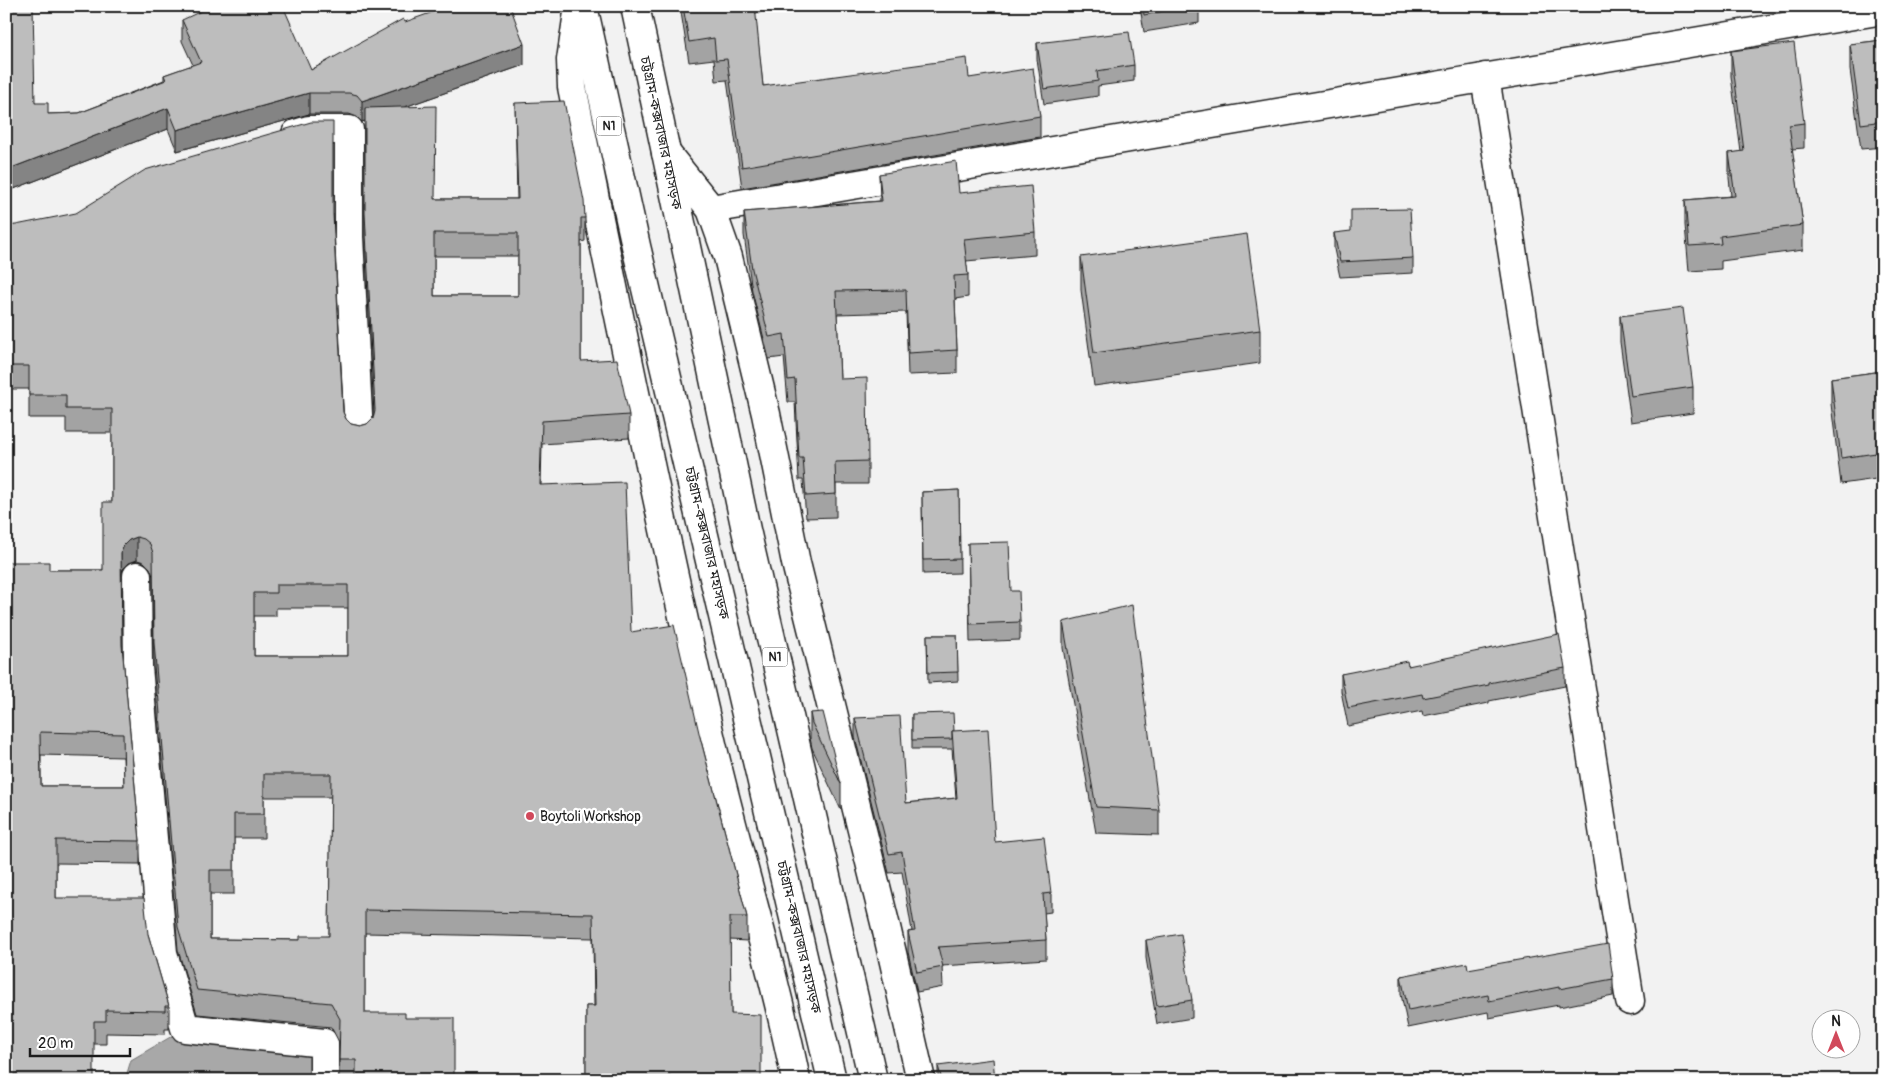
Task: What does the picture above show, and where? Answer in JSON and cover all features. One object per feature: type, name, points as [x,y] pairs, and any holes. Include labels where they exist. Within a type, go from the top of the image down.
[{"type":"main road","points":[[581,6],[571,60],[572,87],[663,530],[716,761],[782,1009],[796,1080]]},
{"type":"main road","name":"চট্টগ্রাম-কক্সবাজার মহাসড়ক","points":[[581,6],[832,1080]]},
{"type":"main road","name":"চট্টগ্রাম-কক্সবাজার মহাসড়ক","points":[[635,6],[746,530],[873,1080]]},
{"type":"main road","points":[[712,209],[1883,10]]},
{"type":"main road","points":[[1485,77],[1630,1001]]},
{"type":"main road","points":[[275,140],[310,130],[349,130],[349,237],[360,434]]},
{"type":"main road","points":[[666,153],[712,209],[728,257],[766,414],[796,563],[886,927],[921,1080]]},
{"type":"main road","points":[[137,576],[138,667],[162,953],[185,1028],[324,1043],[324,1080]]},
{"type":"shaded area","points":[[179,1032],[310,1049],[310,1080],[125,1080],[131,1060]]},
{"type":"building","points":[[6,6],[33,6],[35,103],[48,103],[48,114],[79,113],[166,80],[164,75],[201,62],[182,20],[212,6],[283,6],[311,70],[403,19],[405,22],[450,6],[510,6],[524,44],[362,101],[357,95],[349,93],[309,93],[177,130],[168,108],[6,170]]},
{"type":"building","points":[[683,6],[755,6],[763,86],[967,58],[969,78],[1033,68],[1040,116],[742,167],[727,59],[716,60],[714,38],[689,42]]},
{"type":"building","points":[[1143,6],[1190,6],[1144,15]]},
{"type":"building","points":[[1129,32],[1134,65],[1097,71],[1098,81],[1044,89],[1037,43]]},
{"type":"building","points":[[1883,40],[1883,121],[1861,124],[1850,44]]},
{"type":"building","points":[[1794,43],[1804,123],[1789,125],[1803,225],[1720,236],[1721,244],[1689,246],[1685,200],[1735,196],[1729,153],[1744,151],[1731,51]]},
{"type":"building","points":[[564,101],[584,201],[585,218],[581,218],[581,361],[617,359],[629,415],[542,421],[540,485],[625,482],[631,632],[674,625],[700,737],[747,917],[730,917],[731,1014],[761,1015],[761,1080],[700,1080],[700,1077],[586,1076],[586,1006],[595,1006],[593,914],[365,910],[365,1013],[405,1013],[405,1018],[454,1018],[454,1080],[356,1080],[356,1060],[339,1060],[340,1019],[331,1003],[197,990],[178,927],[154,643],[153,553],[150,544],[144,539],[137,537],[129,540],[123,546],[121,553],[122,645],[140,841],[56,840],[56,898],[144,898],[148,934],[169,1006],[165,1006],[165,1011],[106,1010],[106,1021],[94,1021],[94,1080],[6,1080],[6,562],[49,562],[49,570],[103,570],[103,502],[112,502],[112,409],[66,409],[66,395],[29,395],[29,366],[6,366],[6,226],[76,213],[145,170],[311,122],[333,122],[333,214],[343,412],[351,424],[360,426],[367,424],[373,418],[375,410],[365,213],[365,108],[436,106],[435,199],[518,199],[515,103]],"holes":[[[434,233],[518,233],[518,296],[434,296]],[[276,585],[348,585],[348,656],[254,656],[254,593],[276,593]],[[40,732],[123,734],[124,786],[41,786]],[[264,774],[331,774],[329,936],[300,936],[300,940],[210,939],[210,870],[234,870],[234,814],[264,814]]]},
{"type":"building","points":[[956,161],[959,193],[1031,186],[1035,232],[964,239],[968,275],[954,276],[957,350],[908,353],[906,290],[836,291],[840,379],[867,378],[868,461],[835,462],[836,494],[806,496],[803,458],[799,458],[795,379],[788,380],[784,334],[769,337],[752,269],[744,212],[882,201],[879,174]]},
{"type":"building","points":[[1410,209],[1413,258],[1340,262],[1334,233],[1351,231],[1351,210]]},
{"type":"building","points":[[1247,234],[1260,330],[1094,353],[1081,257]]},
{"type":"building","points":[[1683,308],[1693,387],[1631,396],[1620,316]]},
{"type":"building","points":[[1883,371],[1883,452],[1841,458],[1831,378]]},
{"type":"building","points":[[959,490],[960,559],[923,560],[922,492]]},
{"type":"building","points":[[1009,542],[1011,591],[1019,591],[1020,622],[970,624],[968,543]]},
{"type":"building","points":[[1132,605],[1159,810],[1096,807],[1063,622]]},
{"type":"building","points":[[1559,634],[1565,668],[1423,698],[1422,694],[1348,708],[1341,674],[1407,661],[1408,666]]},
{"type":"building","points":[[927,635],[957,635],[958,672],[928,673]]},
{"type":"building","points":[[823,712],[841,784],[812,723],[810,713]]},
{"type":"building","points":[[953,713],[954,731],[952,731],[952,739],[912,740],[912,714]]},
{"type":"building","points":[[900,716],[906,803],[957,798],[952,731],[988,729],[995,842],[1044,837],[1051,893],[1043,894],[1046,940],[938,947],[943,967],[917,972],[908,932],[915,931],[902,852],[889,854],[855,718]]},
{"type":"building","points":[[1181,934],[1192,1000],[1157,1006],[1146,940]]},
{"type":"building","points":[[1608,944],[1613,979],[1559,989],[1559,987],[1489,1001],[1488,995],[1408,1010],[1401,976],[1467,963],[1468,969]]},
{"type":"building","points":[[993,1059],[995,1080],[942,1080],[938,1066]]},
{"type":"place","name":"Boytoli Workshop","points":[[530,816]]}]
